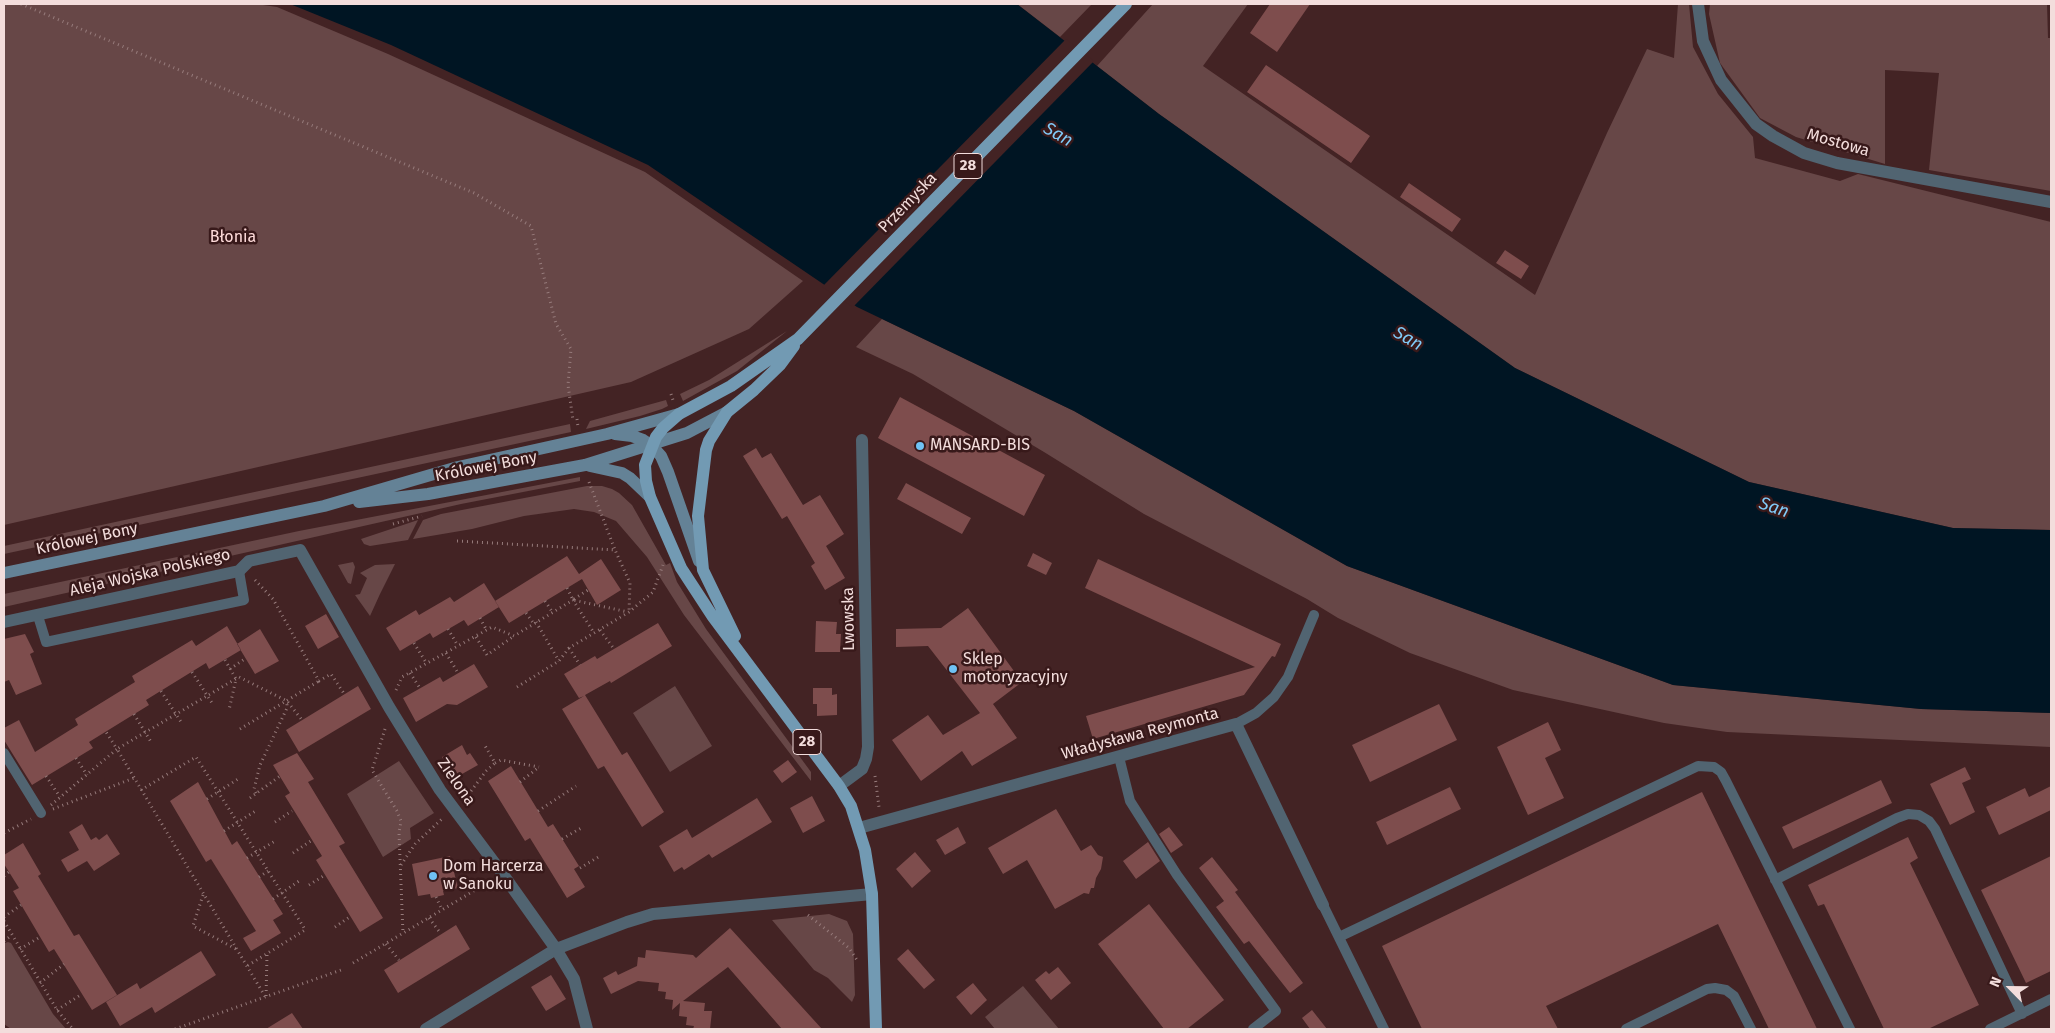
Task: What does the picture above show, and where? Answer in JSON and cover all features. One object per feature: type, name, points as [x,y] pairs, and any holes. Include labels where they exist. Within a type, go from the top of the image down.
[{"type":"main road","name":"Przemyska","points":[[608,434],[679,414],[732,386],[798,339],[1126,4]]},
{"type":"main road","name":"Przemyska","points":[[652,446],[687,433],[727,412],[780,365],[798,339]]},
{"type":"main road","name":"28","points":[[727,412],[708,441],[698,516],[703,570],[747,660]]},
{"type":"main road","name":"28","points":[[679,414],[663,428],[652,446],[645,465],[650,497],[681,568],[713,617],[747,660],[839,786],[851,806],[868,864],[872,894],[876,1029]]},
{"type":"main road","points":[[608,434],[632,436],[652,446],[661,456],[703,570]]},
{"type":"main road","name":"Królowej Bony","points":[[4,573],[324,506],[458,467],[608,434]]},
{"type":"main road","name":"Królowej Bony","points":[[324,506],[428,494],[585,465],[652,446]]},
{"type":"main road","points":[[585,465],[622,474],[635,482],[650,497]]},
{"type":"street","name":"Mostowa","points":[[1698,4],[1703,41],[1721,80],[1756,124],[1804,153],[1838,163],[2051,202]]},
{"type":"street","name":"Lwowska","points":[[839,786],[862,769],[868,747],[862,440]]},
{"type":"street","name":"Aleja Wojska Polskiego","points":[[4,622],[244,572],[249,561],[300,550]]},
{"type":"street","name":"Zielona","points":[[300,550],[389,707],[440,790],[502,873],[574,979],[588,1029]]},
{"type":"street","name":"Władysława Reymonta","points":[[859,828],[1236,724],[1323,905]]},
{"type":"street","points":[[426,1029],[558,954],[627,922],[653,914],[872,894]]},
{"type":"lane","points":[[38,616],[46,642],[244,600],[244,572]]},
{"type":"lane","points":[[1236,724],[1256,713],[1274,697],[1288,677],[1314,615]]},
{"type":"lane","points":[[4,754],[41,813]]},
{"type":"lane","points":[[1119,757],[1130,801],[1177,875],[1276,1011],[1253,1029]]},
{"type":"lane","points":[[1339,937],[1698,766],[1714,767],[1721,772],[1850,1029]]},
{"type":"lane","points":[[1775,880],[1896,818],[1908,814],[1919,815],[1929,821],[1935,829],[2022,1014]]},
{"type":"lane","points":[[1323,905],[1384,1029]]},
{"type":"lane","points":[[1626,1029],[1707,989],[1715,988],[1726,990],[1734,996],[1751,1029]]},
{"type":"lane","points":[[1990,1029],[2051,1000]]},
{"type":"path","points":[[22,4],[474,193],[532,226],[556,324],[571,349],[568,385],[573,420]]},
{"type":"path","points":[[589,482],[630,583],[629,612]]},
{"type":"path","points":[[393,524],[422,516]]},
{"type":"path","points":[[457,541],[615,550]]},
{"type":"path","points":[[517,687],[559,661],[569,648],[629,612],[653,592],[665,560]]},
{"type":"path","points":[[244,572],[274,600],[319,681]]},
{"type":"path","points":[[567,588],[594,633]]},
{"type":"path","points":[[476,637],[487,655],[588,590]]},
{"type":"path","points":[[573,600],[629,612]]},
{"type":"path","points":[[545,601],[553,613]]},
{"type":"path","points":[[526,613],[535,623],[559,661]]},
{"type":"path","points":[[480,618],[487,631]]},
{"type":"path","points":[[395,694],[402,677],[492,628],[514,636]]},
{"type":"path","points":[[448,629],[458,646]]},
{"type":"path","points":[[600,630],[614,649]]},
{"type":"path","points":[[414,643],[427,664]]},
{"type":"path","points":[[569,648],[580,665]]},
{"type":"path","points":[[446,653],[458,673]]},
{"type":"path","points":[[230,669],[246,658]]},
{"type":"path","points":[[225,660],[236,679],[229,710]]},
{"type":"path","points":[[192,672],[212,703]]},
{"type":"path","points":[[410,673],[420,688]]},
{"type":"path","points":[[240,730],[331,674],[345,694]]},
{"type":"path","points":[[41,813],[117,749],[239,677],[287,701],[302,720]]},
{"type":"path","points":[[161,691],[181,722]]},
{"type":"path","points":[[256,793],[254,789],[260,764],[287,708],[287,701]]},
{"type":"path","points":[[134,714],[151,742]]},
{"type":"path","points":[[386,722],[372,770],[397,811],[401,822],[399,833],[402,934]]},
{"type":"path","points":[[106,732],[266,998]]},
{"type":"path","points":[[484,744],[495,763]]},
{"type":"path","points":[[141,790],[196,757],[305,930],[247,966]]},
{"type":"path","points":[[76,758],[87,775]]},
{"type":"path","points":[[463,801],[486,770],[502,760],[539,767],[520,782]]},
{"type":"path","points":[[874,772],[880,810]]},
{"type":"path","points":[[46,776],[60,797]]},
{"type":"path","points":[[250,798],[280,776]]},
{"type":"path","points":[[4,833],[41,813],[134,778]]},
{"type":"path","points":[[207,799],[238,779]]},
{"type":"path","points":[[538,810],[576,786]]},
{"type":"path","points":[[224,831],[256,810]]},
{"type":"path","points":[[275,822],[292,811]]},
{"type":"path","points":[[400,865],[428,830],[450,812]]},
{"type":"path","points":[[562,839],[583,827]]},
{"type":"path","points":[[293,853],[312,840]]},
{"type":"path","points":[[248,858],[275,841]]},
{"type":"path","points":[[580,868],[600,856]]},
{"type":"path","points":[[259,877],[268,871]]},
{"type":"path","points":[[4,876],[9,872]]},
{"type":"path","points":[[353,963],[502,873]]},
{"type":"path","points":[[310,885],[326,875]]},
{"type":"path","points":[[273,899],[299,882]]},
{"type":"path","points":[[204,894],[193,926],[237,950]]},
{"type":"path","points":[[436,896],[442,910]]},
{"type":"path","points":[[21,905],[4,919],[40,983],[57,1010],[73,1029]]},
{"type":"path","points":[[804,912],[849,948],[857,960]]},
{"type":"path","points":[[335,927],[351,916]]},
{"type":"path","points":[[429,918],[441,934]]},
{"type":"path","points":[[4,941],[12,935]]},
{"type":"path","points":[[20,949],[40,936]]},
{"type":"path","points":[[386,944],[399,960]]},
{"type":"path","points":[[266,998],[267,955]]},
{"type":"path","points":[[40,983],[64,964]]},
{"type":"path","points":[[176,1029],[341,970]]},
{"type":"path","points":[[57,1010],[82,994]]},
{"type":"green space","name":"Błonia","points":[[4,4],[256,4],[277,7],[388,54],[645,172],[803,281],[749,329],[631,382],[4,525]]},
{"type":"green space","points":[[1017,4],[1092,4],[1060,37]]},
{"type":"green space","points":[[1153,4],[1248,4],[1203,66],[1535,295],[1607,133],[1647,49],[1674,58],[1678,4],[1689,4],[1693,47],[1718,94],[1753,137],[1755,158],[1840,181],[1858,174],[2051,222],[2051,530],[1953,528],[1749,482],[1515,368],[1159,114],[1097,66]]},
{"type":"green space","points":[[1710,4],[2047,4],[2048,38],[2051,38],[2051,191],[1929,170],[1939,73],[1885,70],[1885,164],[1796,137],[1760,118],[1720,63],[1709,14]]},
{"type":"green space","points":[[882,319],[1074,411],[1347,566],[1673,685],[1921,709],[2051,713],[2051,747],[1727,732],[1664,723],[1513,690],[1410,653],[1338,618],[1307,599],[1144,514],[913,374],[856,347]]},
{"type":"green space","points":[[787,331],[737,371],[683,401],[680,394],[709,380]]},
{"type":"green space","points":[[666,400],[668,406],[662,409],[586,429],[590,421]]},
{"type":"green space","points":[[570,424],[571,432],[4,554],[4,546]]},
{"type":"green space","points":[[580,477],[580,481],[461,504],[4,607],[4,594],[299,531]]},
{"type":"green space","points":[[587,486],[602,486],[612,489],[632,505],[666,565],[670,563],[677,582],[706,629],[811,772],[811,781],[684,615],[647,557],[616,521],[594,512],[574,509],[524,516],[472,529],[413,539],[423,520],[441,514]]},
{"type":"green space","points":[[418,520],[408,540],[370,546],[364,544],[361,539]]},
{"type":"green space","points":[[353,562],[355,567],[351,584],[348,583],[338,565]]},
{"type":"green space","points":[[395,564],[370,616],[355,595],[360,594],[367,578],[360,573],[375,565]]},
{"type":"green space","points":[[675,686],[712,746],[670,772],[633,713]]},
{"type":"green space","points":[[399,761],[434,813],[410,828],[411,839],[383,857],[347,794]]},
{"type":"green space","points":[[829,914],[847,921],[853,934],[855,995],[852,1002],[828,978],[814,970],[772,920]]},
{"type":"green space","points":[[5,943],[11,943],[53,1014],[66,1029],[11,1029],[4,1024]]},
{"type":"green space","points":[[1023,986],[1059,1029],[995,1029],[985,1017]]},
{"type":"water","name":"San","points":[[290,4],[1017,4],[1159,114],[1515,368],[1749,482],[1953,528],[2051,530],[2051,713],[1921,709],[1673,685],[1347,566],[1074,411],[857,307],[648,165],[391,45]]},
{"type":"pier","points":[[1066,39],[1094,61],[853,307],[822,287]]},
{"type":"building","points":[[1270,4],[1310,4],[1277,52],[1250,33]]},
{"type":"building","points":[[1266,65],[1370,136],[1351,163],[1247,92]]},
{"type":"building","points":[[1409,183],[1461,219],[1452,232],[1400,197]]},
{"type":"building","points":[[1505,250],[1529,266],[1521,279],[1496,263]]},
{"type":"building","points":[[900,397],[1045,475],[1024,516],[878,438]]},
{"type":"building","points":[[756,448],[762,458],[771,453],[803,505],[820,495],[844,534],[826,546],[845,578],[825,590],[811,566],[815,563],[787,516],[782,519],[743,456]]},
{"type":"building","points":[[906,483],[971,518],[962,534],[897,499]]},
{"type":"building","points":[[1033,553],[1052,563],[1046,575],[1027,566]]},
{"type":"building","points":[[567,556],[579,574],[601,559],[621,590],[597,605],[582,579],[509,623],[495,601]]},
{"type":"building","points":[[1098,559],[1281,644],[1275,657],[1272,656],[1244,695],[1093,739],[1086,716],[1255,667],[1085,588]]},
{"type":"building","points":[[484,583],[499,607],[468,626],[464,620],[433,638],[430,633],[400,651],[386,628],[416,610],[419,615],[450,597],[454,602]]},
{"type":"building","points":[[968,608],[1022,682],[993,704],[1017,738],[972,766],[962,751],[921,781],[892,740],[928,715],[943,735],[980,713],[928,646],[896,647],[896,629],[941,628]]},
{"type":"building","points":[[326,614],[339,637],[318,649],[305,626]]},
{"type":"building","points":[[816,621],[837,622],[836,634],[841,634],[840,652],[815,652]]},
{"type":"building","points":[[658,623],[672,646],[611,683],[610,681],[585,695],[622,755],[627,752],[664,812],[642,827],[604,766],[598,769],[562,709],[584,696],[579,698],[564,674],[595,656],[597,659]]},
{"type":"building","points":[[227,626],[241,650],[209,669],[206,663],[146,700],[149,705],[89,742],[93,748],[32,785],[4,740],[4,728],[19,720],[35,752],[78,725],[75,719],[135,682],[132,676],[192,640],[196,646]]},
{"type":"building","points":[[260,629],[279,661],[255,674],[237,644]]},
{"type":"building","points":[[25,634],[34,652],[30,654],[42,684],[16,695],[9,680],[4,682],[4,639]]},
{"type":"building","points":[[474,664],[488,687],[457,705],[447,704],[416,722],[403,698],[440,677],[443,682]]},
{"type":"building","points":[[358,686],[371,709],[299,752],[286,730]]},
{"type":"building","points":[[813,688],[832,688],[832,695],[837,694],[837,715],[817,716],[817,704],[813,704]]},
{"type":"building","points":[[1439,704],[1457,740],[1370,782],[1352,745]]},
{"type":"building","points":[[1548,722],[1561,750],[1545,758],[1564,798],[1528,815],[1497,747]]},
{"type":"building","points":[[462,745],[467,755],[470,753],[478,765],[455,778],[442,757]]},
{"type":"building","points":[[297,753],[314,779],[308,782],[345,843],[339,846],[383,918],[360,932],[316,860],[322,856],[285,796],[290,793],[273,765]]},
{"type":"building","points":[[788,760],[797,772],[782,783],[773,771]]},
{"type":"building","points":[[511,766],[548,827],[553,824],[579,866],[574,869],[585,887],[567,898],[530,838],[525,841],[488,781]]},
{"type":"building","points":[[1965,767],[1971,779],[1962,783],[1975,812],[1950,825],[1930,784]]},
{"type":"building","points":[[1881,780],[1892,803],[1793,849],[1782,827]]},
{"type":"building","points":[[198,782],[232,845],[237,841],[283,914],[273,920],[281,933],[251,951],[243,938],[256,931],[211,859],[206,862],[170,801]]},
{"type":"building","points":[[2051,786],[2051,810],[1999,835],[1986,807],[2025,788],[2029,797]]},
{"type":"building","points":[[1450,787],[1461,809],[1387,845],[1376,822]]},
{"type":"building","points":[[1702,792],[1817,1029],[1769,1029],[1718,924],[1546,1006],[1558,1029],[1422,1029],[1382,946]]},
{"type":"building","points":[[812,796],[825,821],[803,833],[790,808]]},
{"type":"building","points":[[757,798],[772,822],[712,858],[709,854],[684,870],[682,867],[674,872],[659,846],[687,829],[692,838]]},
{"type":"building","points":[[1056,809],[1081,851],[1091,845],[1098,855],[1103,857],[1094,888],[1091,888],[1089,894],[1084,893],[1055,909],[1027,860],[1003,874],[988,848]]},
{"type":"building","points":[[82,824],[91,840],[96,837],[99,840],[107,834],[120,854],[94,871],[87,861],[68,872],[61,860],[79,850],[69,832]]},
{"type":"building","points":[[958,827],[966,843],[945,855],[936,840]]},
{"type":"building","points":[[1169,827],[1183,845],[1171,853],[1159,834]]},
{"type":"building","points":[[1908,837],[1918,858],[1910,863],[1979,1005],[1928,1029],[1884,1029],[1824,904],[1818,906],[1808,885]]},
{"type":"building","points":[[1148,842],[1160,861],[1136,879],[1123,861]]},
{"type":"building","points":[[23,843],[41,874],[38,876],[74,936],[79,934],[117,995],[92,1010],[54,949],[49,952],[13,891],[19,888],[4,864],[4,855]]},
{"type":"building","points":[[915,852],[931,871],[912,888],[896,869]]},
{"type":"building","name":"Dom Harcerza w Sanoku","points":[[450,856],[458,888],[443,891],[444,895],[431,898],[430,894],[418,896],[412,864]]},
{"type":"building","points":[[2051,856],[2051,971],[2026,983],[1981,890]]},
{"type":"building","points":[[1212,857],[1238,890],[1235,892],[1303,983],[1290,993],[1249,941],[1244,944],[1216,907],[1224,901],[1199,868]]},
{"type":"building","points":[[1149,904],[1224,1000],[1187,1029],[1164,1029],[1098,944]]},
{"type":"building","points":[[456,925],[470,949],[398,993],[384,970]]},
{"type":"building","points":[[730,928],[822,1029],[782,1029],[728,967],[683,1001],[705,1003],[704,1011],[712,1011],[710,1029],[693,1029],[694,1026],[686,1025],[687,1017],[679,1016],[680,1003],[672,1010],[673,1000],[665,999],[666,992],[658,991],[659,983],[638,981],[611,994],[603,978],[616,971],[618,975],[637,966],[638,957],[645,958],[646,950],[693,955],[696,958]]},
{"type":"building","points":[[908,949],[935,980],[924,989],[897,959]]},
{"type":"building","points":[[201,951],[216,975],[155,1013],[152,1007],[120,1026],[106,1002],[137,983],[140,989]]},
{"type":"building","points":[[1058,967],[1071,983],[1051,1000],[1035,980],[1046,971],[1049,974]]},
{"type":"building","points":[[551,975],[566,999],[546,1011],[531,987]]},
{"type":"building","points":[[973,983],[987,1000],[971,1015],[956,997]]},
{"type":"building","points":[[1312,1010],[1327,1029],[1310,1029],[1302,1018]]},
{"type":"building","points":[[292,1013],[303,1029],[266,1029]]},
{"type":"place","name":"MANSARD-BIS","points":[[920,446]]},
{"type":"place","name":"Sklep motoryzacyjny","points":[[953,669]]},
{"type":"place","name":"Dom Harcerza w Sanoku","points":[[433,876]]}]
